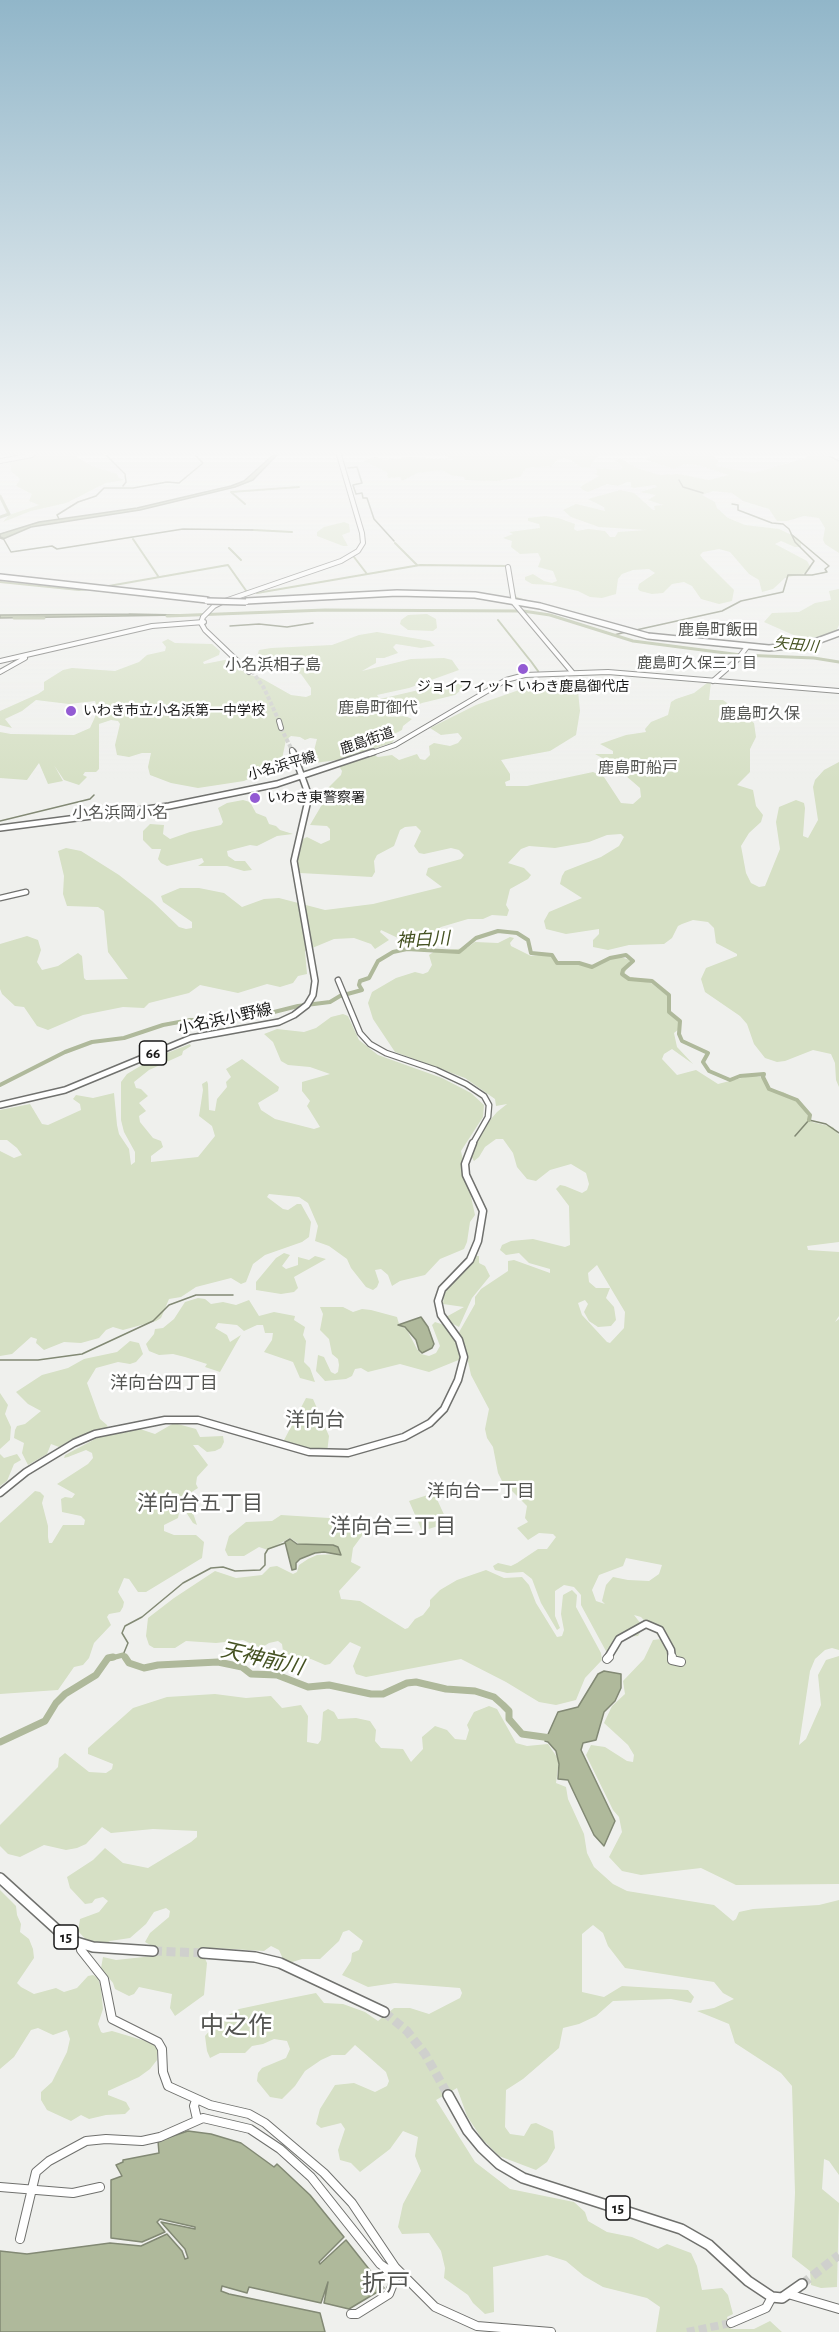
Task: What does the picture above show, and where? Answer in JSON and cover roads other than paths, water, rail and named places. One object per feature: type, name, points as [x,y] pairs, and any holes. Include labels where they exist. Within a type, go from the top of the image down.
[{"type":"highway","points":[[0,578],[220,603],[314,598]]},
{"type":"highway","points":[[220,603],[244,600],[428,594],[513,601],[658,639],[746,648],[803,647],[839,634]]},
{"type":"highway","points":[[220,603],[244,600]]},
{"type":"main road","points":[[250,672],[209,634],[204,620],[220,603],[331,564]]},
{"type":"main road","points":[[244,600],[337,564]]},
{"type":"main road","name":"鹿島街道","points":[[0,827],[177,804],[268,786],[406,740],[511,678],[525,675],[608,672],[839,691]]},
{"type":"main road","points":[[277,721],[280,728]]},
{"type":"main road","name":"小名浜小野線","points":[[0,1104],[65,1090],[180,1042],[279,1022],[294,1015],[307,1002],[315,984],[314,973],[294,870],[295,853],[309,803],[308,793],[290,751]]},
{"type":"main road","name":"15","points":[[0,1878],[64,1936],[93,1947],[153,1951]]},
{"type":"main road","points":[[203,1953],[255,1957],[280,1963],[384,2012]]},
{"type":"main road","name":"15","points":[[448,2095],[468,2131],[499,2164],[532,2181],[681,2229],[709,2246],[748,2281],[772,2297]]},
{"type":"main road","points":[[772,2297],[782,2298],[802,2284]]},
{"type":"street","points":[[508,567],[513,601],[572,672]]},
{"type":"street","points":[[0,660],[152,626],[204,620]]},
{"type":"street","points":[[713,680],[746,648]]},
{"type":"street","points":[[0,672],[31,654]]},
{"type":"street","points":[[0,898],[26,892]]},
{"type":"street","points":[[0,1493],[26,1472],[74,1443],[95,1434],[120,1428],[165,1420],[198,1420],[309,1452],[348,1453],[404,1437],[430,1423],[444,1409],[458,1380],[464,1357],[459,1340],[441,1315],[438,1301],[442,1289],[470,1260],[478,1241],[483,1211],[466,1175],[465,1164],[471,1147],[488,1117],[489,1107],[484,1096],[466,1084],[436,1070],[386,1053],[370,1044],[357,1026],[338,980]]},
{"type":"street","points":[[607,1659],[619,1639],[646,1624],[660,1630],[671,1650],[672,1660],[681,1662]]},
{"type":"street","points":[[81,1944],[81,1950],[104,1979],[112,2019],[158,2042],[162,2049],[163,2072],[168,2086],[196,2100],[224,2110],[249,2114],[258,2118],[324,2173],[352,2203],[396,2269],[435,2307],[477,2326],[551,2332]]},
{"type":"street","points":[[196,2100],[194,2106],[197,2119]]},
{"type":"street","points":[[20,2239],[30,2190],[36,2172],[41,2167],[86,2141],[106,2139],[142,2141],[159,2137],[197,2119],[237,2125],[264,2137],[280,2149],[311,2177],[380,2264],[387,2269],[396,2269]]},
{"type":"street","points":[[264,2137],[278,2135]]},
{"type":"street","points":[[278,2135],[280,2149]]},
{"type":"street","points":[[0,2187],[73,2193],[100,2187]]},
{"type":"street","points":[[341,2215],[352,2203]]},
{"type":"street","points":[[351,2314],[357,2314],[389,2294],[396,2269]]},
{"type":"street","points":[[788,2294],[839,2309]]},
{"type":"street","points":[[731,2323],[766,2308],[772,2297]]},
{"type":"waterway","points":[[150,564],[158,576]]},
{"type":"waterway","points":[[359,564],[367,574]]},
{"type":"waterway","points":[[805,574],[812,564]]},
{"type":"waterway","points":[[636,630],[722,611],[741,601],[783,592],[788,575],[812,575],[827,572],[825,569],[829,566],[826,564]]},
{"type":"waterway","points":[[103,587],[228,565],[247,592]]},
{"type":"waterway","points":[[257,593],[420,565],[508,566]]},
{"type":"waterway","points":[[0,582],[79,590],[91,589]]},
{"type":"waterway","points":[[514,594],[516,598],[534,603]]},
{"type":"waterway","name":"矢田川","points":[[167,616],[325,610],[523,611],[550,615],[633,641],[741,655],[814,658],[839,662]]},
{"type":"waterway","name":"矢田川","points":[[14,618],[44,618]]},
{"type":"waterway","points":[[498,620],[529,659]]},
{"type":"waterway","points":[[230,626],[259,624],[287,627],[313,623]]},
{"type":"waterway","name":"矢田川","points":[[614,635],[626,632]]},
{"type":"waterway","points":[[530,660],[538,671]]},
{"type":"waterway","points":[[0,821],[90,799],[94,795]]},
{"type":"waterway","name":"神白川","points":[[0,1085],[65,1052],[92,1042],[124,1038],[163,1025],[190,1020],[229,1020],[245,1015],[258,1016],[298,1006],[330,1002],[340,996],[362,990],[359,985],[360,981],[369,978],[378,961],[393,952],[407,949],[459,952],[476,938],[498,931],[517,933],[528,940],[531,953],[552,955],[557,963],[579,963],[592,967],[610,958],[626,955],[633,961],[623,970],[622,974],[629,979],[652,981],[669,995],[669,1012],[680,1021],[679,1034],[682,1041],[708,1053],[703,1062],[709,1071],[730,1080],[740,1076],[764,1074],[763,1077],[769,1089],[797,1100],[810,1115],[809,1120]]},
{"type":"waterway","points":[[795,1136],[809,1120],[826,1124],[839,1133]]},
{"type":"waterway","points":[[0,1360],[38,1360],[82,1354],[153,1321],[169,1305],[196,1295],[233,1295]]},
{"type":"waterway","points":[[123,1655],[128,1643],[122,1633],[125,1626],[142,1617],[183,1583],[211,1568],[223,1567],[235,1571],[260,1570],[265,1565],[265,1554],[268,1549],[285,1543]]},
{"type":"waterway","name":"天神前川","points":[[108,1659],[123,1655],[126,1659]]},
{"type":"waterway","name":"天神前川","points":[[0,1742],[45,1721],[56,1703],[65,1694],[96,1675],[108,1658],[113,1657]]},
{"type":"waterway","name":"天神前川","points":[[125,1657],[129,1663],[144,1668],[158,1665],[218,1662],[242,1667],[251,1674],[277,1675],[308,1687],[329,1685],[371,1694],[383,1694],[407,1683],[416,1682],[446,1689],[475,1691],[494,1697],[503,1705],[509,1711],[509,1719],[522,1734],[551,1738]]},
{"type":"tunnel","points":[[252,671],[264,688],[279,721]]},
{"type":"tunnel","points":[[281,728],[292,750]]},
{"type":"tunnel","points":[[153,1951],[203,1953]]},
{"type":"tunnel","points":[[384,2012],[407,2031],[425,2054],[448,2095]]},
{"type":"tunnel","points":[[802,2284],[839,2255]]},
{"type":"tunnel","points":[[687,2332],[731,2323]]},
{"type":"place","name":"ジョイフィット いわき鹿島御代店","points":[[523,669]]},
{"type":"place","name":"いわき市立小名浜第一中学校","points":[[71,711]]},
{"type":"place","name":"いわき東警察署","points":[[255,798]]},
{"type":"district","name":"鹿島町飯田","points":[[718,630]]},
{"type":"district","name":"鹿島町久保三丁目","points":[[697,663]]},
{"type":"district","name":"小名浜相子島","points":[[273,665]]},
{"type":"district","name":"鹿島町御代","points":[[378,708]]},
{"type":"district","name":"鹿島町久保","points":[[760,714]]},
{"type":"district","name":"鹿島町船戸","points":[[638,768]]},
{"type":"district","name":"小名浜岡小名","points":[[120,813]]},
{"type":"district","name":"洋向台四丁目","points":[[164,1384]]},
{"type":"district","name":"洋向台","points":[[315,1420]]},
{"type":"district","name":"洋向台一丁目","points":[[481,1492]]},
{"type":"district","name":"洋向台五丁目","points":[[200,1504]]},
{"type":"district","name":"洋向台三丁目","points":[[393,1527]]},
{"type":"district","name":"中之作","points":[[236,2026]]},
{"type":"district","name":"折戸","points":[[386,2284]]}]
